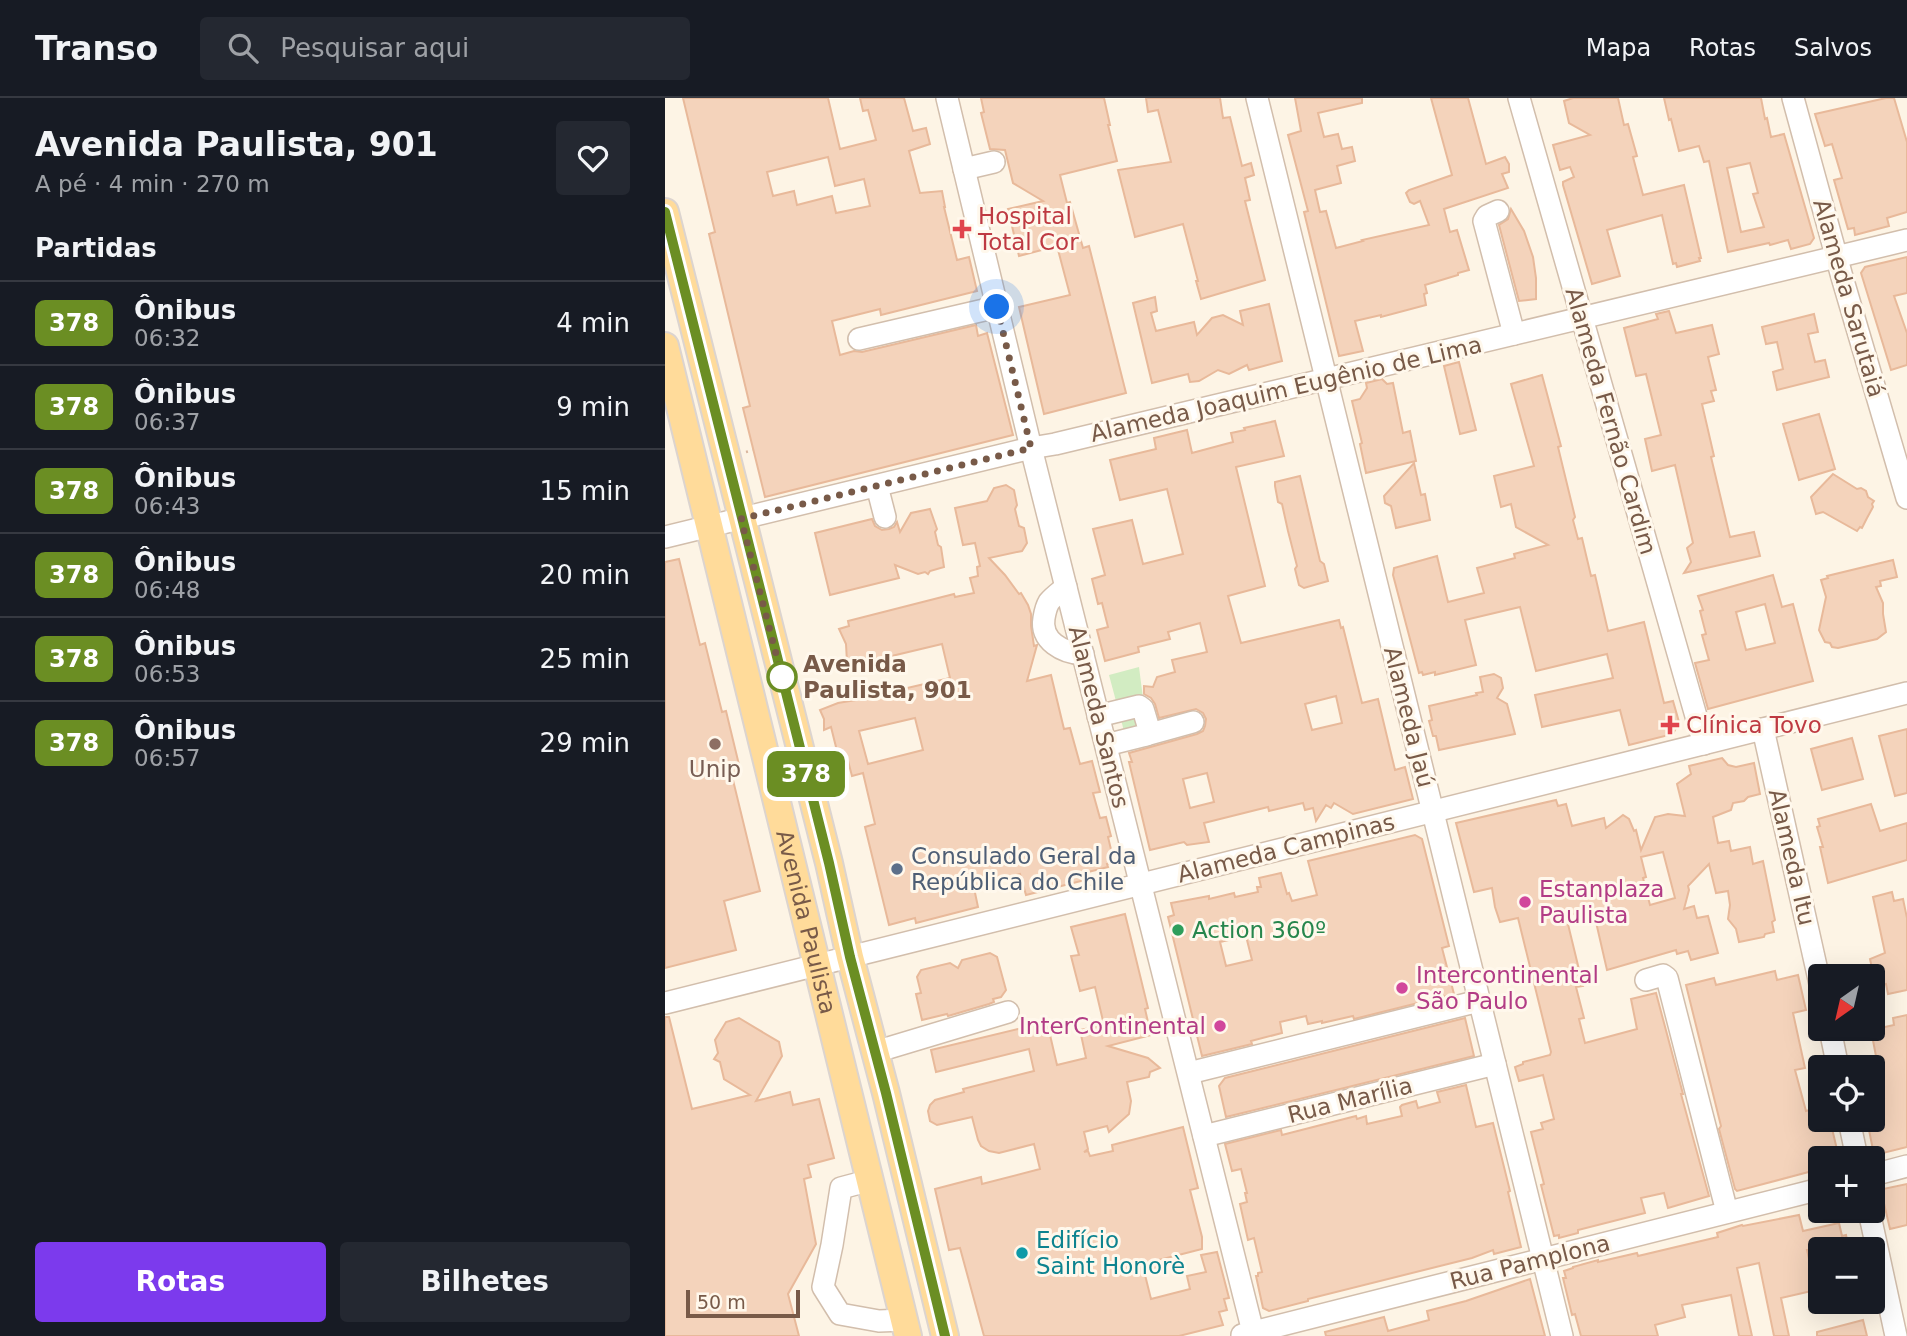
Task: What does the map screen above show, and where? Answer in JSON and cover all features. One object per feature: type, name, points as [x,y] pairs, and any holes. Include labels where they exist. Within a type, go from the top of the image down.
[{"type":"main road","name":"Avenida Paulista","points":[[665,212],[945,1336]]},
{"type":"main road","name":"Avenida Paulista","points":[[665,346],[906,1328]]},
{"type":"street","name":"Alameda Santos","points":[[947,98],[1031,448],[1189,1073],[1249,1335]]},
{"type":"street","name":"Alameda Jaú","points":[[1257,98],[1562,1336]]},
{"type":"street","name":"Alameda Fernão Cardim","points":[[1519,98],[1704,744]]},
{"type":"street","name":"Alameda Sarutaiá","points":[[1793,98],[1836,257],[1901,457],[1907,498]]},
{"type":"street","points":[[964,169],[994,162]]},
{"type":"street","points":[[1498,211],[1487,216],[1484,222],[1514,334]]},
{"type":"street","name":"Alameda Joaquim Eugênio de Lima","points":[[665,537],[1907,240]]},
{"type":"street","points":[[859,339],[997,307]]},
{"type":"street","points":[[877,486],[885,517]]},
{"type":"street","points":[[1066,587],[1047,607],[1040,633],[1070,654],[1083,654]]},
{"type":"street","name":"Alameda Campinas","points":[[665,1003],[1907,693]]},
{"type":"street","points":[[1098,716],[1139,706],[1143,709],[1149,729],[1146,735]]},
{"type":"street","points":[[1106,745],[1193,722]]},
{"type":"street","name":"Alameda Itu","points":[[1763,729],[1816,964]]},
{"type":"street","points":[[1646,980],[1658,975],[1667,978],[1727,1212]]},
{"type":"street","points":[[1189,1073],[1479,1001]]},
{"type":"street","points":[[875,1052],[1008,1012]]},
{"type":"street","name":"Rua Marília","points":[[1204,1136],[1495,1064]]},
{"type":"street","points":[[1885,1172],[1907,1166]]},
{"type":"street","points":[[870,1180],[841,1188],[824,1287],[840,1314],[906,1328]]},
{"type":"street","name":"Rua Pamplona","points":[[1249,1335],[1808,1192]]},
{"type":"street","points":[[1872,1223],[1896,1336]]},
{"type":"path","points":[[746,452],[753,450]]},
{"type":"green space","points":[[1139,667],[1144,706],[1157,738],[1128,746],[1109,675]]},
{"type":"building","points":[[683,98],[828,98],[840,149],[876,140],[868,110],[863,111],[860,98],[904,98],[913,131],[926,128],[930,144],[909,151],[920,193],[942,191],[957,260],[969,257],[977,291],[881,315],[880,309],[832,321],[840,355],[976,325],[978,336],[987,333],[1013,435],[765,497],[743,408],[750,406],[709,234],[715,232]],"holes":[[[828,157],[835,186],[864,179],[870,206],[836,213],[832,196],[797,205],[794,191],[773,196],[767,172]]]},
{"type":"building","points":[[981,98],[1104,98],[1117,161],[1060,175],[1083,248],[1089,246],[1126,393],[1044,414],[1019,307],[1070,295],[1057,246],[1019,256],[1008,209],[1043,201],[1013,183],[1005,150],[990,149],[981,113],[984,112]]},
{"type":"building","points":[[1146,98],[1220,98],[1223,118],[1230,117],[1242,166],[1251,163],[1254,175],[1245,178],[1250,200],[1245,201],[1265,280],[1201,299],[1183,224],[1135,237],[1118,170],[1171,162],[1158,110],[1148,112]]},
{"type":"building","points":[[1295,98],[1362,98],[1362,103],[1318,113],[1324,137],[1338,134],[1342,149],[1352,147],[1355,161],[1337,166],[1341,183],[1315,190],[1320,212],[1326,211],[1336,248],[1429,225],[1420,201],[1414,204],[1410,202],[1406,193],[1452,175],[1431,98],[1468,98],[1486,164],[1505,157],[1509,164],[1509,172],[1502,174],[1508,188],[1444,209],[1450,232],[1457,230],[1469,270],[1425,285],[1426,305],[1355,321],[1363,351],[1339,356],[1304,212],[1308,211],[1288,135],[1301,131]]},
{"type":"building","points":[[1573,98],[1618,98],[1624,125],[1628,124],[1637,156],[1633,157],[1643,195],[1684,185],[1700,261],[1677,267],[1676,263],[1673,264],[1662,215],[1607,230],[1620,276],[1592,284],[1563,185],[1563,182],[1574,177],[1570,167],[1560,170],[1553,145],[1590,135],[1569,123],[1564,101]]},
{"type":"building","points":[[1664,98],[1761,98],[1771,137],[1784,134],[1814,238],[1810,244],[1791,249],[1788,240],[1728,252],[1709,161],[1704,162],[1699,146],[1679,151],[1671,119],[1669,120]],"holes":[[[1750,163],[1758,193],[1753,194],[1764,227],[1741,232],[1727,168]]]},
{"type":"building","points":[[1894,98],[1907,142],[1907,212],[1887,218],[1889,226],[1855,235],[1854,228],[1848,229],[1834,180],[1842,178],[1832,144],[1825,146],[1815,114]]},
{"type":"building","points":[[1511,209],[1524,231],[1533,257],[1536,299],[1519,301],[1499,225],[1508,219]]},
{"type":"building","points":[[1907,257],[1907,293],[1894,296],[1907,333],[1907,365],[1891,370],[1861,273],[1865,267]]},
{"type":"building","points":[[1155,297],[1157,311],[1151,313],[1156,331],[1194,322],[1197,335],[1212,318],[1223,315],[1243,325],[1240,311],[1269,304],[1282,361],[1249,370],[1247,365],[1229,374],[1218,370],[1199,381],[1190,382],[1188,374],[1152,383],[1133,303]]},
{"type":"building","points":[[1669,311],[1676,333],[1712,325],[1719,354],[1708,357],[1716,390],[1711,391],[1714,401],[1702,404],[1714,456],[1711,457],[1730,537],[1754,532],[1760,556],[1684,573],[1691,562],[1687,548],[1693,543],[1675,465],[1652,471],[1645,439],[1661,435],[1646,374],[1636,376],[1624,328],[1658,319],[1656,314]]},
{"type":"building","points":[[1814,314],[1818,332],[1808,334],[1815,362],[1825,360],[1829,377],[1777,390],[1773,372],[1783,369],[1777,342],[1766,344],[1762,327]]},
{"type":"building","points":[[1459,362],[1476,430],[1460,434],[1444,366]]},
{"type":"building","points":[[1542,375],[1561,446],[1558,447],[1575,517],[1573,520],[1578,539],[1582,538],[1591,576],[1595,575],[1608,631],[1644,622],[1664,703],[1673,701],[1679,722],[1673,734],[1629,745],[1620,710],[1542,727],[1535,695],[1613,678],[1607,654],[1536,671],[1520,607],[1465,620],[1476,665],[1435,675],[1435,672],[1423,675],[1422,672],[1419,673],[1393,575],[1394,568],[1437,556],[1448,602],[1484,593],[1477,568],[1515,558],[1514,554],[1548,545],[1516,527],[1511,504],[1501,507],[1494,476],[1534,466],[1511,384]]},
{"type":"building","points":[[1382,379],[1387,384],[1393,383],[1403,433],[1410,431],[1416,461],[1366,473],[1352,401],[1360,399],[1367,388],[1366,383]]},
{"type":"building","points":[[1819,414],[1835,469],[1799,480],[1783,424]]},
{"type":"building","points":[[1275,421],[1284,456],[1236,467],[1265,586],[1228,596],[1241,643],[1339,620],[1362,703],[1378,699],[1395,770],[1405,767],[1413,799],[1353,814],[1334,803],[1331,808],[1326,805],[1316,821],[1313,808],[1305,810],[1303,803],[1269,811],[1268,807],[1204,823],[1209,842],[1187,845],[1184,842],[1150,850],[1129,753],[1197,734],[1203,731],[1206,719],[1203,713],[1196,709],[1159,718],[1155,704],[1144,694],[1144,686],[1153,687],[1157,677],[1175,672],[1172,660],[1207,652],[1200,623],[1168,632],[1170,639],[1138,647],[1139,652],[1105,661],[1097,630],[1108,627],[1102,603],[1098,604],[1092,579],[1105,575],[1093,529],[1132,520],[1143,564],[1183,554],[1167,489],[1120,500],[1110,460],[1156,449],[1154,438],[1187,430],[1192,453],[1233,442],[1231,433],[1245,430],[1244,428]],"holes":[[[1336,696],[1342,723],[1312,730],[1305,704]],[[1207,773],[1214,802],[1190,808],[1183,779]]]},
{"type":"building","points":[[1414,463],[1421,495],[1425,494],[1430,520],[1396,528],[1391,506],[1385,503],[1384,496]]},
{"type":"building","points":[[1833,474],[1857,489],[1866,491],[1868,497],[1874,501],[1862,528],[1857,531],[1823,512],[1816,514],[1811,497]]},
{"type":"building","points":[[1300,476],[1320,561],[1324,564],[1328,581],[1304,588],[1299,585],[1282,504],[1278,502],[1275,486],[1275,482]]},
{"type":"building","points":[[1006,485],[1014,490],[1019,526],[1024,528],[1027,543],[1022,551],[989,558],[1019,594],[1021,593],[1031,614],[1034,646],[1037,645],[1027,681],[1051,675],[1064,729],[1070,728],[1080,764],[1092,761],[1100,792],[1093,793],[1100,818],[1106,817],[1114,862],[1107,864],[1108,867],[1080,874],[1081,881],[1026,895],[1020,874],[987,882],[988,884],[974,888],[978,907],[916,923],[915,918],[889,925],[865,827],[875,824],[863,773],[852,776],[847,757],[839,759],[831,727],[824,730],[824,719],[820,710],[838,703],[950,678],[942,644],[858,664],[857,659],[847,662],[846,644],[839,629],[849,626],[848,621],[954,594],[955,597],[974,593],[970,578],[978,576],[977,567],[980,566],[975,543],[963,545],[955,508],[987,501],[994,488]],"holes":[[[915,718],[923,750],[868,764],[859,731]]]},
{"type":"building","points":[[930,509],[937,529],[935,532],[944,567],[928,574],[918,574],[895,565],[899,578],[830,595],[815,533],[872,519],[875,526],[882,530],[894,527],[897,522],[900,532],[911,513]]},
{"type":"building","points":[[679,559],[700,645],[705,643],[722,712],[726,711],[741,773],[732,776],[760,891],[724,901],[736,950],[665,968],[665,562]]},
{"type":"building","points":[[1893,560],[1897,577],[1880,581],[1881,586],[1876,587],[1883,603],[1886,632],[1877,639],[1838,648],[1825,642],[1819,630],[1826,597],[1821,580],[1828,578],[1827,576]]},
{"type":"building","points":[[1773,575],[1782,607],[1793,604],[1813,681],[1708,709],[1695,663],[1709,660],[1702,635],[1706,634],[1698,596]],"holes":[[[1765,604],[1775,643],[1746,650],[1736,612]]]},
{"type":"building","points":[[1494,674],[1501,678],[1503,688],[1497,698],[1507,704],[1515,734],[1439,750],[1429,721],[1432,720],[1429,706],[1477,695],[1476,693],[1483,692],[1480,677]]},
{"type":"building","points":[[1907,729],[1907,793],[1895,796],[1879,736]]},
{"type":"building","points":[[1852,738],[1863,779],[1822,790],[1811,749]]},
{"type":"building","points":[[1722,758],[1728,765],[1736,767],[1754,763],[1760,794],[1733,803],[1731,810],[1713,817],[1718,843],[1729,841],[1731,851],[1750,847],[1753,864],[1763,861],[1775,920],[1772,922],[1774,932],[1739,942],[1736,929],[1728,919],[1728,891],[1716,893],[1709,864],[1688,886],[1684,909],[1694,906],[1697,918],[1708,916],[1718,953],[1691,960],[1688,951],[1677,954],[1676,950],[1607,970],[1593,909],[1566,916],[1583,986],[1576,987],[1584,1018],[1579,1019],[1585,1043],[1637,1029],[1631,999],[1656,993],[1709,1196],[1668,1208],[1664,1193],[1641,1198],[1645,1213],[1578,1230],[1578,1233],[1559,1238],[1559,1235],[1554,1236],[1531,1132],[1543,1129],[1541,1123],[1554,1119],[1543,1075],[1519,1081],[1515,1067],[1523,1062],[1550,1055],[1551,1052],[1518,918],[1500,922],[1492,888],[1474,892],[1456,823],[1556,800],[1558,806],[1566,804],[1572,826],[1604,818],[1606,828],[1623,815],[1629,819],[1634,831],[1636,830],[1641,850],[1655,817],[1668,814],[1685,816],[1677,784],[1691,774],[1689,766]],"holes":[[[1663,852],[1675,898],[1650,905],[1641,857]]]},
{"type":"building","points":[[1871,804],[1880,831],[1907,823],[1907,860],[1828,883],[1820,847],[1823,847],[1817,827],[1820,826],[1818,819]]},
{"type":"building","points":[[1415,835],[1422,839],[1449,946],[1442,948],[1454,994],[1354,1019],[1353,1016],[1308,1024],[1306,1016],[1280,1022],[1282,1033],[1251,1041],[1252,1044],[1202,1056],[1168,917],[1174,915],[1171,903],[1209,896],[1209,899],[1234,893],[1235,897],[1258,892],[1257,887],[1261,887],[1259,878],[1281,873],[1292,901],[1317,895],[1308,861]],"holes":[[[1246,936],[1252,960],[1226,966],[1220,942]]]},
{"type":"building","points":[[1892,892],[1894,901],[1903,899],[1907,918],[1907,990],[1888,994],[1885,964],[1871,964],[1870,959],[1885,953],[1873,897]]},
{"type":"building","points":[[1125,914],[1148,1008],[1145,1009],[1151,1035],[1108,1046],[1148,1058],[1160,1068],[1150,1072],[1149,1077],[1127,1082],[1131,1101],[1129,1114],[1109,1132],[1107,1126],[1084,1132],[1088,1149],[1084,1152],[1088,1151],[1090,1156],[1113,1151],[1112,1145],[1183,1127],[1198,1188],[1190,1190],[1202,1237],[1202,1249],[1155,1261],[1157,1267],[1144,1271],[1151,1299],[1190,1289],[1187,1276],[1206,1272],[1201,1255],[1217,1252],[1229,1298],[1224,1299],[1227,1310],[1219,1312],[1223,1325],[1179,1336],[984,1336],[960,1248],[949,1250],[935,1189],[981,1177],[982,1184],[1040,1169],[1034,1144],[999,1153],[989,1151],[981,1146],[978,1140],[972,1117],[937,1125],[930,1121],[928,1111],[935,1100],[964,1092],[963,1089],[1034,1071],[1029,1049],[936,1072],[931,1050],[1047,1022],[1057,1065],[1086,1058],[1080,1030],[1104,1025],[1095,987],[1080,991],[1071,956],[1079,955],[1071,927]]},
{"type":"building","points":[[990,953],[997,957],[1006,990],[1001,997],[993,999],[994,1002],[989,1004],[948,1016],[947,1014],[922,1020],[916,994],[921,993],[917,977],[921,970],[950,963],[958,968],[962,960]]},
{"type":"building","points":[[1775,971],[1777,980],[1798,975],[1806,1010],[1793,1013],[1805,1068],[1795,1070],[1808,1110],[1808,1132],[1833,1132],[1836,1146],[1808,1146],[1808,1172],[1737,1191],[1735,1189],[1686,985],[1714,978],[1716,985]]},
{"type":"building","points":[[1907,1015],[1907,1147],[1885,1152],[1885,1146],[1872,1146],[1869,1132],[1885,1132],[1885,1055],[1876,1055],[1873,1041],[1885,1041],[1885,1027],[1894,1025],[1893,1018]]},
{"type":"building","points":[[665,1017],[669,1017],[692,1109],[750,1095],[724,1079],[720,1062],[714,1059],[718,1053],[715,1040],[726,1022],[739,1018],[779,1042],[782,1056],[756,1101],[790,1092],[793,1105],[819,1099],[834,1158],[808,1165],[811,1177],[804,1179],[816,1244],[788,1294],[799,1336],[665,1336]]},
{"type":"building","points":[[1465,1018],[1474,1056],[1226,1117],[1219,1086],[1225,1078]]},
{"type":"building","points":[[1466,1085],[1476,1127],[1493,1123],[1521,1247],[1494,1254],[1493,1250],[1472,1258],[1269,1311],[1263,1308],[1256,1276],[1262,1272],[1254,1238],[1248,1240],[1240,1204],[1247,1202],[1247,1193],[1241,1169],[1232,1171],[1225,1144],[1281,1130],[1282,1135],[1356,1116],[1357,1119],[1366,1116],[1367,1124],[1402,1116],[1402,1105],[1416,1101],[1418,1108],[1440,1102],[1437,1092]]},
{"type":"building","points":[[1907,1184],[1907,1225],[1890,1229],[1885,1208],[1885,1189]]},
{"type":"building","points":[[1799,1215],[1803,1231],[1839,1223],[1842,1236],[1846,1235],[1846,1237],[1808,1237],[1808,1292],[1781,1298],[1789,1336],[1774,1336],[1759,1263],[1737,1268],[1752,1336],[1739,1336],[1731,1295],[1682,1305],[1685,1317],[1655,1325],[1658,1336],[1581,1336],[1575,1314],[1572,1315],[1563,1278],[1566,1278],[1564,1271],[1598,1260],[1637,1253],[1638,1256],[1718,1237],[1717,1233]]},
{"type":"building","points":[[1530,1279],[1545,1336],[1326,1336],[1325,1332],[1384,1317],[1388,1331],[1429,1320],[1427,1311]]},
{"type":"building","points":[[1863,1320],[1867,1336],[1817,1336],[1817,1332]]},
{"type":"bus line","name":"378","points":[[665,212],[945,1336]]},
{"type":"place","name":"Hospital Total Cor","points":[[962,229]]},
{"type":"place","name":"Avenida Paulista, 901","points":[[782,677]]},
{"type":"place","name":"Clínica Tovo","points":[[1670,725]]},
{"type":"place","name":"Unip","points":[[715,744]]},
{"type":"place","name":"Consulado Geral da República do Chile","points":[[897,869]]},
{"type":"place","name":"Estanplaza Paulista","points":[[1525,902]]},
{"type":"place","name":"Action 360º","points":[[1178,930]]},
{"type":"place","name":"Intercontinental São Paulo","points":[[1402,988]]},
{"type":"place","name":"InterContinental","points":[[1220,1026]]},
{"type":"place","name":"Edifício Saint Honorè","points":[[1022,1253]]},
{"type":"route","points":[[782,677],[741,519],[1031,448],[997,307]]}]
